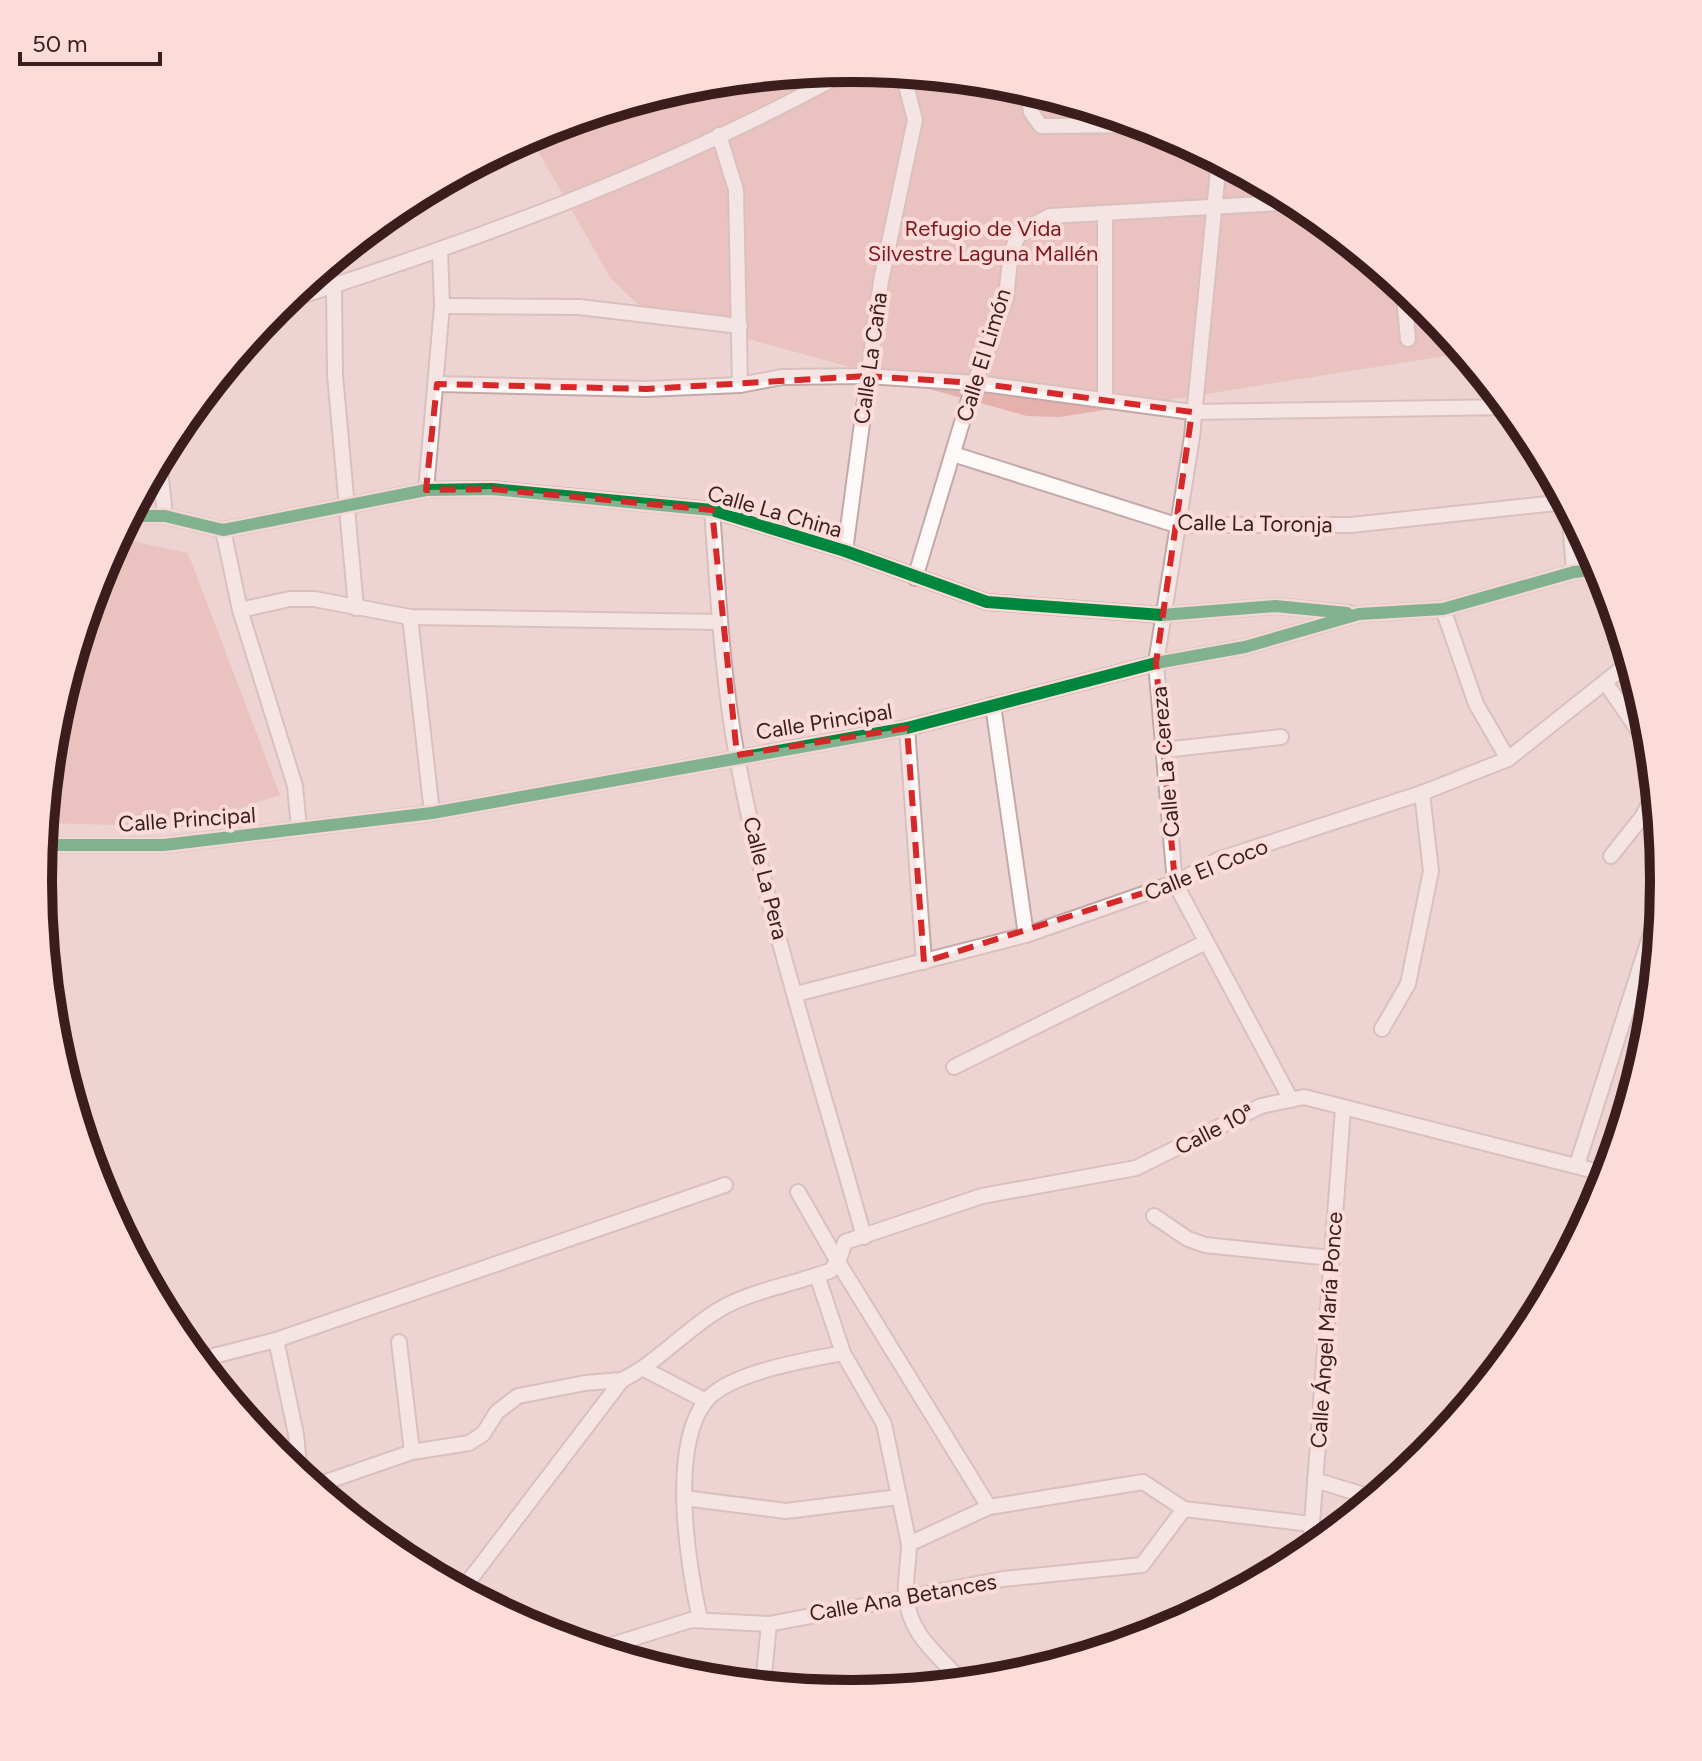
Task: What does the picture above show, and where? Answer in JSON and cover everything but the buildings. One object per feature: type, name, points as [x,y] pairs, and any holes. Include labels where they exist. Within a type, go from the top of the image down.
[{"type":"street","points":[[310,293],[440,250],[773,112],[827,82]]},
{"type":"street","name":"Calle La Caña","points":[[845,551],[881,281],[915,120],[906,83]]},
{"type":"street","points":[[1030,102],[1031,112],[1041,126],[1112,125]]},
{"type":"street","points":[[719,135],[736,190],[740,385]]},
{"type":"street","name":"Calle La Cereza","points":[[1218,172],[1192,412],[1192,437],[1156,663],[1175,883],[1291,1100]]},
{"type":"street","name":"Calle El Limón","points":[[915,578],[986,347],[1006,298],[1011,252],[1020,232],[1050,216],[1273,203]]},
{"type":"street","points":[[1105,215],[1105,400]]},
{"type":"street","points":[[426,490],[442,306],[440,250]]},
{"type":"street","points":[[334,286],[335,375],[356,608]]},
{"type":"street","points":[[1405,305],[1408,339]]},
{"type":"street","points":[[442,306],[579,307],[740,326]]},
{"type":"street","points":[[437,384],[646,389],[740,385],[782,377],[866,376],[976,383],[1192,412],[1494,407]]},
{"type":"street","name":"Calle La Toronja","points":[[953,454],[1176,525],[1351,525],[1555,503]]},
{"type":"street","points":[[161,478],[165,516]]},
{"type":"street","name":"Calle La China","points":[[140,516],[165,516],[223,530],[345,503],[426,490],[492,489],[712,510],[845,551],[987,602],[1162,615],[1275,606],[1359,614]]},
{"type":"street","name":"Calle La Pera","points":[[712,510],[720,622],[737,755],[765,882],[864,1237]]},
{"type":"street","points":[[223,530],[240,610],[295,786],[299,828]]},
{"type":"street","points":[[1571,534],[1574,572]]},
{"type":"street","name":"Calle Principal","points":[[53,845],[164,845],[432,813],[737,755],[907,728],[1156,663],[1245,647],[1359,614],[1443,609],[1587,571]]},
{"type":"street","points":[[240,610],[290,599],[314,599],[410,617],[720,622]]},
{"type":"street","points":[[1443,609],[1476,704],[1508,759]]},
{"type":"street","points":[[410,617],[432,813]]},
{"type":"street","name":"Calle El Coco","points":[[796,994],[1026,935],[1175,883],[1220,859],[1422,793],[1508,759],[1621,669]]},
{"type":"street","points":[[1605,682],[1635,726]]},
{"type":"street","points":[[993,705],[1026,935]]},
{"type":"street","points":[[907,728],[924,962]]},
{"type":"street","points":[[1164,750],[1281,737]]},
{"type":"street","points":[[1382,1029],[1408,984],[1431,871],[1422,793]]},
{"type":"street","points":[[1611,856],[1646,809]]},
{"type":"street","points":[[954,1067],[1206,942]]},
{"type":"street","points":[[1577,1165],[1647,947]]},
{"type":"street","name":"Calle 10ª","points":[[838,1262],[845,1242],[982,1196],[1136,1168],[1261,1106],[1304,1097],[1595,1170]]},
{"type":"street","name":"Calle Ángel María Ponce","points":[[1311,1533],[1343,1109]]},
{"type":"street","points":[[210,1357],[276,1340],[725,1185]]},
{"type":"street","points":[[798,1192],[989,1507]]},
{"type":"street","points":[[1154,1216],[1188,1239],[1205,1245],[1331,1258]]},
{"type":"street","points":[[325,1482],[412,1452],[469,1443],[483,1434],[497,1412],[518,1396],[585,1383],[622,1380],[644,1369],[684,1333],[720,1308],[830,1271],[838,1262]]},
{"type":"street","points":[[817,1275],[843,1353],[884,1424],[909,1544],[906,1595],[912,1621],[924,1644],[953,1673]]},
{"type":"street","points":[[276,1340],[298,1457]]},
{"type":"street","points":[[399,1342],[412,1452]]},
{"type":"street","points":[[700,1620],[689,1571],[684,1498],[690,1438],[706,1401],[726,1387],[756,1375],[843,1353]]},
{"type":"street","points":[[644,1369],[706,1401]]},
{"type":"street","points":[[469,1581],[622,1380]]},
{"type":"street","points":[[1315,1480],[1362,1494]]},
{"type":"street","points":[[909,1544],[989,1507],[1143,1482],[1184,1509],[1311,1524]]},
{"type":"street","points":[[684,1498],[786,1511],[899,1497]]},
{"type":"street","name":"Calle Ana Betances","points":[[617,1644],[700,1620],[769,1624],[906,1595],[1003,1579],[1142,1565],[1184,1509]]},
{"type":"street","points":[[764,1675],[769,1624]]},
{"type":"highlighted area","points":[[866,376],[976,383],[1192,412],[1156,663],[1175,883],[924,962],[907,728],[737,755],[712,510],[492,489],[426,490],[437,384],[646,389]]},
{"type":"green space","name":"Refugio de Vida Silvestre Laguna Mallén","points":[[799,83],[903,83],[955,88],[1058,109],[1157,142],[1204,164],[1295,216],[1337,247],[1378,280],[1453,355],[1060,417],[1027,416],[644,310],[611,279],[536,146],[644,109],[747,88]]},
{"type":"green space","points":[[128,540],[188,553],[280,795],[186,827],[54,823],[67,725],[79,674],[94,624]]},
{"type":"cycle path","points":[[140,516],[165,516],[223,530],[426,490],[492,489],[712,510],[845,551],[987,602],[1162,615],[1275,606],[1347,613]]},
{"type":"cycle path","points":[[53,845],[164,845],[432,813],[907,728],[1156,663],[1245,647],[1359,614],[1443,609],[1587,571]]}]
